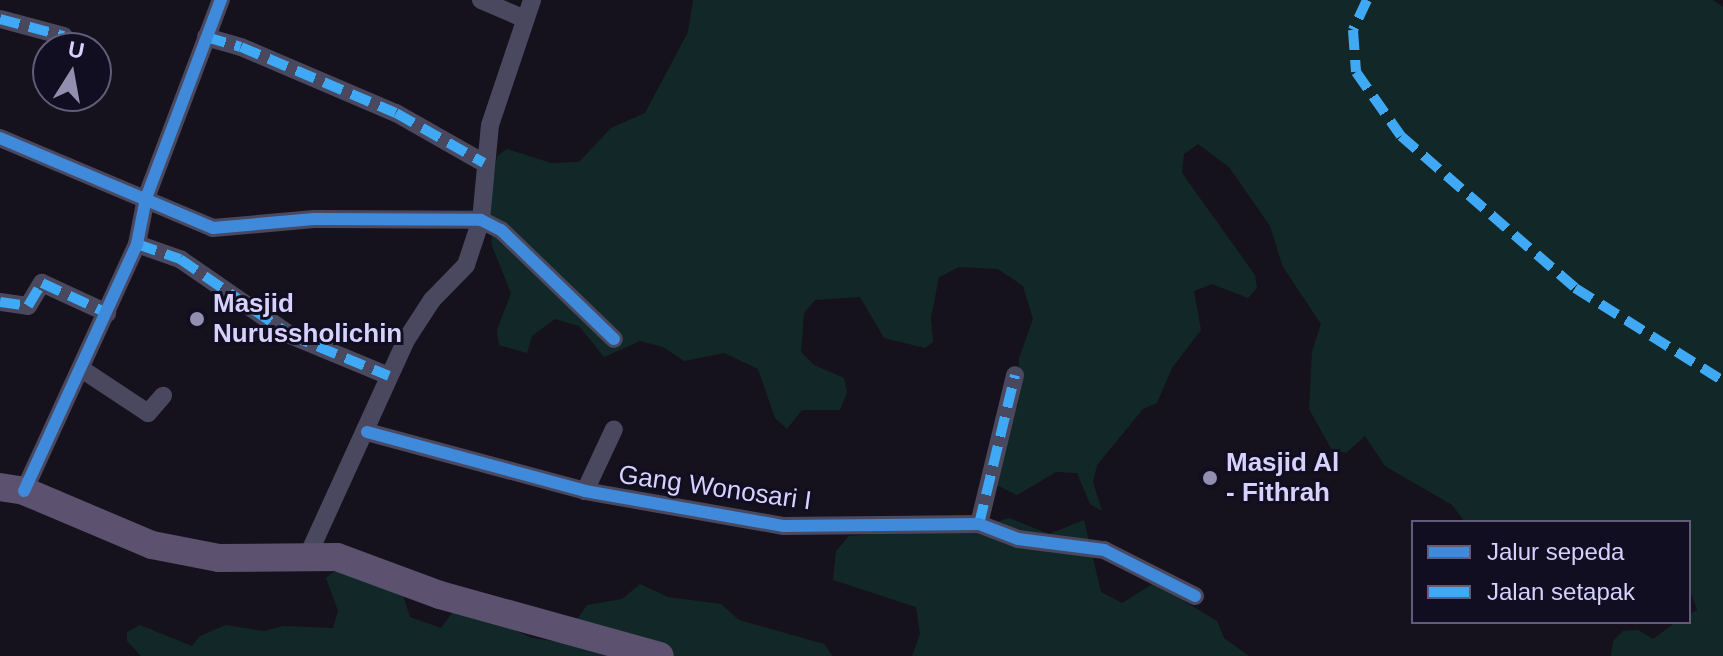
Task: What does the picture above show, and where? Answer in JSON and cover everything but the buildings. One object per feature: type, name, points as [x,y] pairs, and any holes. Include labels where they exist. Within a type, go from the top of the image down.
[{"type":"main road","points":[[12,489],[152,545],[219,558],[309,553],[360,563],[440,595],[660,656]]},
{"type":"street","points":[[12,489],[83,370],[137,244],[146,198],[221,0]]},
{"type":"street","points":[[481,0],[525,19]]},
{"type":"street","points":[[309,553],[367,432],[389,376],[432,300],[466,265],[481,220],[484,163],[502,80],[532,0]]},
{"type":"street","points":[[0,19],[49,32]]},
{"type":"street","points":[[206,37],[241,47],[396,113],[484,163]]},
{"type":"street","points":[[0,138],[213,228],[314,219],[481,220],[501,230],[614,339]]},
{"type":"street","points":[[137,244],[180,259],[290,335],[389,376]]},
{"type":"street","points":[[0,302],[28,306],[42,283],[107,313]]},
{"type":"street","points":[[83,370],[148,413],[163,396]]},
{"type":"street","points":[[979,524],[1015,375]]},
{"type":"street","points":[[585,491],[614,429]]},
{"type":"street","name":"Gang Wonosari I","points":[[367,432],[585,491],[784,526],[979,524],[1018,539],[1104,550],[1195,596]]},
{"type":"green space","points":[[693,0],[1713,0],[1723,7],[1723,656],[1611,656],[1613,641],[1623,631],[1638,630],[1653,639],[1673,624],[1691,624],[1691,614],[1697,610],[1691,593],[1691,520],[1463,520],[1452,505],[1385,466],[1365,436],[1346,453],[1332,450],[1309,409],[1312,351],[1321,324],[1283,267],[1270,226],[1229,167],[1198,144],[1184,154],[1182,173],[1255,275],[1257,288],[1248,298],[1212,284],[1194,291],[1201,330],[1172,368],[1157,403],[1143,409],[1097,465],[1093,482],[1102,511],[1090,504],[1077,473],[1056,472],[1017,495],[996,485],[1003,431],[1018,405],[1019,358],[1033,319],[1023,286],[998,269],[959,267],[939,277],[931,318],[933,342],[925,348],[884,338],[860,297],[815,300],[804,313],[801,352],[814,365],[844,378],[847,392],[840,410],[802,410],[787,429],[775,418],[758,369],[724,353],[684,361],[663,347],[640,341],[604,357],[579,326],[555,319],[532,336],[527,353],[499,345],[497,330],[511,293],[492,246],[490,199],[497,156],[507,149],[551,163],[579,162],[611,128],[645,113],[688,32]]},
{"type":"green space","points":[[1009,518],[1049,534],[1084,520],[1101,592],[1122,603],[1154,583],[1217,621],[1224,638],[1249,656],[912,656],[920,634],[916,607],[833,580],[836,551],[849,536],[984,526]]},
{"type":"green space","points":[[337,569],[403,595],[410,617],[441,628],[458,605],[532,638],[553,641],[565,637],[587,605],[622,599],[640,584],[668,597],[721,604],[739,620],[824,644],[833,656],[141,656],[127,641],[127,632],[140,625],[192,646],[200,636],[226,625],[264,631],[283,626],[333,628],[338,611],[326,578]]},
{"type":"marked path","points":[[1367,0],[1353,30],[1356,72],[1401,136],[1575,288],[1723,381]]},
{"type":"marked path","points":[[0,19],[49,32]]},
{"type":"marked path","points":[[206,37],[241,47],[396,113],[484,163]]},
{"type":"marked path","points":[[137,244],[180,259],[290,335],[389,376]]},
{"type":"marked path","points":[[0,302],[28,306],[42,283],[107,313]]},
{"type":"marked path","points":[[979,524],[1015,375]]},
{"type":"cycle path","points":[[24,491],[137,244],[146,198],[221,0]]},
{"type":"cycle path","points":[[0,138],[213,228],[314,219],[481,220],[501,230],[614,339]]},
{"type":"cycle path","points":[[367,432],[585,491],[784,526],[979,524],[1018,539],[1104,550],[1195,596]]},
{"type":"place","name":"Masjid Nurussholichin","points":[[197,319]]},
{"type":"place","name":"Masjid Al - Fithrah","points":[[1210,478]]}]
